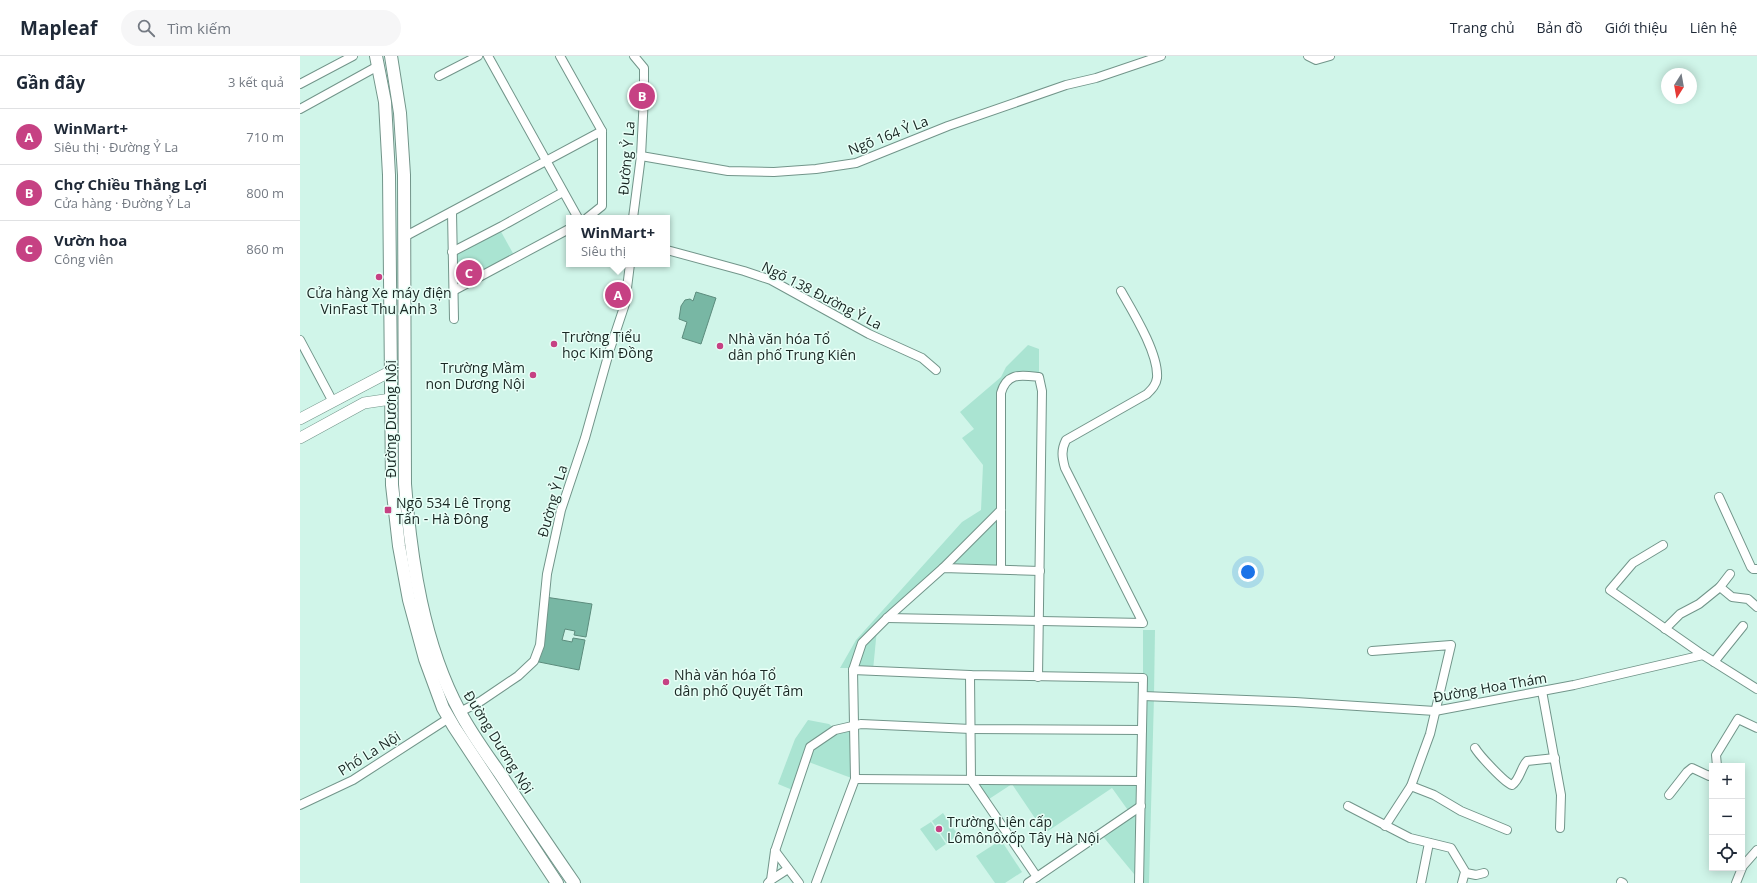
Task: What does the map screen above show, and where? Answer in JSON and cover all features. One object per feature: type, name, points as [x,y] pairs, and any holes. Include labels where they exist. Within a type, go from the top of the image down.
[{"type":"main road","name":"Đường Dương Nội","points":[[392,56],[400,113],[404,175],[405,484],[409,535],[414,568],[429,635],[445,680],[454,715],[477,740],[574,883]]},
{"type":"main road","name":"Đường Dương Nội","points":[[377,61],[385,102],[390,175],[392,485],[399,546],[409,600],[425,659],[434,685],[557,883]]},
{"type":"main road","points":[[390,175],[404,175]]},
{"type":"main road","points":[[300,419],[391,371]]},
{"type":"main road","points":[[300,438],[364,403],[392,399]]},
{"type":"main road","points":[[333,402],[340,415]]},
{"type":"street","points":[[300,84],[352,56]]},
{"type":"street","points":[[439,76],[478,56]]},
{"type":"street","points":[[488,56],[576,215]]},
{"type":"street","points":[[560,56],[602,131],[602,206],[591,215]]},
{"type":"street","name":"Đường Ỷ La","points":[[634,56],[644,68],[641,156],[634,215]]},
{"type":"street","name":"Ngõ 164 Ỷ La","points":[[641,156],[728,171],[774,172],[816,169],[856,163],[948,126],[1066,85],[1096,78],[1161,56]]},
{"type":"street","points":[[1308,56],[1316,60],[1330,56]]},
{"type":"street","points":[[300,109],[377,61]]},
{"type":"street","points":[[404,237],[602,131]]},
{"type":"street","points":[[452,252],[564,192]]},
{"type":"street","points":[[452,212],[454,319]]},
{"type":"street","points":[[453,290],[566,231]]},
{"type":"street","name":"Ngõ 138 Đường Ỷ La","points":[[670,251],[771,280],[869,334],[922,358],[936,370]]},
{"type":"street","name":"Đường Ỷ La","points":[[454,715],[480,701],[518,676],[534,661],[540,645],[547,574],[561,510],[585,438],[610,349],[623,311],[630,267]]},
{"type":"street","points":[[887,618],[1143,623],[1065,468],[1062,457],[1062,447],[1066,440],[1147,394],[1154,386],[1157,377],[1155,363],[1148,342],[1121,291]]},
{"type":"street","points":[[300,340],[333,402]]},
{"type":"street","points":[[1001,569],[1001,393],[1004,384],[1017,375],[1039,377],[1042,391],[1038,676]]},
{"type":"street","points":[[1719,497],[1751,567],[1753,569],[1757,569]]},
{"type":"street","points":[[816,883],[855,779],[853,670],[862,643],[887,618],[943,568],[1001,510]]},
{"type":"street","points":[[1663,545],[1633,563],[1610,590],[1703,655],[1757,689]]},
{"type":"street","points":[[943,568],[1040,570]]},
{"type":"street","points":[[1665,629],[1680,614],[1699,604],[1720,587],[1730,574]]},
{"type":"street","points":[[1720,587],[1732,597],[1748,599],[1757,607]]},
{"type":"street","points":[[1714,662],[1743,626]]},
{"type":"street","points":[[1372,651],[1452,645],[1430,734],[1411,786],[1385,826]]},
{"type":"street","name":"Đường Hoa Thám","points":[[1143,696],[1295,702],[1419,712],[1435,711],[1542,691],[1703,655]]},
{"type":"street","points":[[853,670],[970,676],[1143,678],[1139,883]]},
{"type":"street","points":[[970,676],[971,780],[1037,877]]},
{"type":"street","points":[[1542,691],[1561,795],[1560,828]]},
{"type":"street","name":"Phố La Nội","points":[[300,805],[353,780],[454,715]]},
{"type":"street","points":[[1717,763],[1716,755],[1738,719],[1757,728]]},
{"type":"street","points":[[854,736],[866,724]]},
{"type":"street","points":[[769,882],[775,851],[810,747],[835,730],[853,725],[866,724],[971,729],[1142,730]]},
{"type":"street","points":[[1475,748],[1482,758],[1495,769],[1506,783],[1512,785],[1515,783],[1527,761],[1555,758]]},
{"type":"street","points":[[1669,795],[1687,772],[1692,768],[1704,775],[1709,776]]},
{"type":"street","points":[[855,779],[1141,781]]},
{"type":"street","points":[[1411,786],[1434,795],[1461,811],[1507,830]]},
{"type":"street","points":[[1028,883],[1140,806]]},
{"type":"street","points":[[1348,806],[1410,838],[1452,849],[1464,872],[1462,883]]},
{"type":"street","points":[[1421,883],[1429,843]]},
{"type":"street","points":[[1745,864],[1757,850]]},
{"type":"street","points":[[775,851],[799,883]]},
{"type":"street","points":[[769,882],[788,869]]},
{"type":"street","points":[[1736,883],[1741,871]]},
{"type":"street","points":[[1464,872],[1476,875],[1484,873]]},
{"type":"shaded area","points":[[499,228],[515,257],[453,290],[453,252]]},
{"type":"shaded area","points":[[696,292],[716,298],[701,344],[682,338],[687,322],[679,319],[681,306],[685,300],[690,299],[693,301]]},
{"type":"shaded area","points":[[1028,345],[1039,349],[1039,377],[1017,373],[1001,382],[998,393],[999,509],[862,643],[852,668],[840,668],[856,640],[962,522],[981,510],[983,465],[962,438],[974,429],[960,412],[1001,377],[1006,367]]},
{"type":"shaded area","points":[[1001,511],[1001,568],[943,568]]},
{"type":"shaded area","points":[[545,597],[592,604],[586,637],[574,635],[575,631],[565,629],[562,640],[572,642],[573,638],[585,640],[579,670],[534,661]]},
{"type":"shaded area","points":[[877,629],[873,670],[854,669],[863,644]]},
{"type":"shaded area","points":[[1143,630],[1155,630],[1154,696],[1143,695]]},
{"type":"shaded area","points":[[1143,696],[1154,697],[1149,883],[1140,883]]},
{"type":"shaded area","points":[[808,720],[829,724],[835,729],[810,747],[795,791],[778,784],[795,739]]},
{"type":"shaded area","points":[[853,726],[854,779],[806,761],[811,747],[835,730]]},
{"type":"shaded area","points":[[972,780],[1141,782],[1140,806],[1130,813],[1112,788],[1045,833],[1012,784],[986,801]]},
{"type":"shaded area","points":[[1140,808],[1139,880],[1101,834]]},
{"type":"shaded area","points":[[943,813],[958,835],[947,843],[932,821]]},
{"type":"shaded area","points":[[931,822],[946,844],[936,851],[920,829]]},
{"type":"shaded area","points":[[1001,840],[1022,872],[1005,883],[995,883],[976,856]]},
{"type":"place","name":"Chợ Chiều Thắng Lợi","points":[[642,96]]},
{"type":"place","name":"Vườn hoa","points":[[469,273]]},
{"type":"place","name":"Cửa hàng Xe máy điện VinFast Thu Anh 3","points":[[379,277]]},
{"type":"place","name":"WinMart+","points":[[618,295]]},
{"type":"place","name":"Trường Tiểu học Kim Đồng","points":[[554,344]]},
{"type":"place","name":"Nhà văn hóa Tổ dân phố Trung Kiên","points":[[720,346]]},
{"type":"place","name":"Trường Mầm non Dương Nội","points":[[533,375]]},
{"type":"place","name":"Ngõ 534 Lê Trọng Tấn - Hà Đông","points":[[388,510]]},
{"type":"place","name":"Nhà văn hóa Tổ dân phố Quyết Tâm","points":[[666,682]]},
{"type":"place","name":"Trường Liên cấp Lômônôxốp Tây Hà Nội","points":[[939,829]]}]
